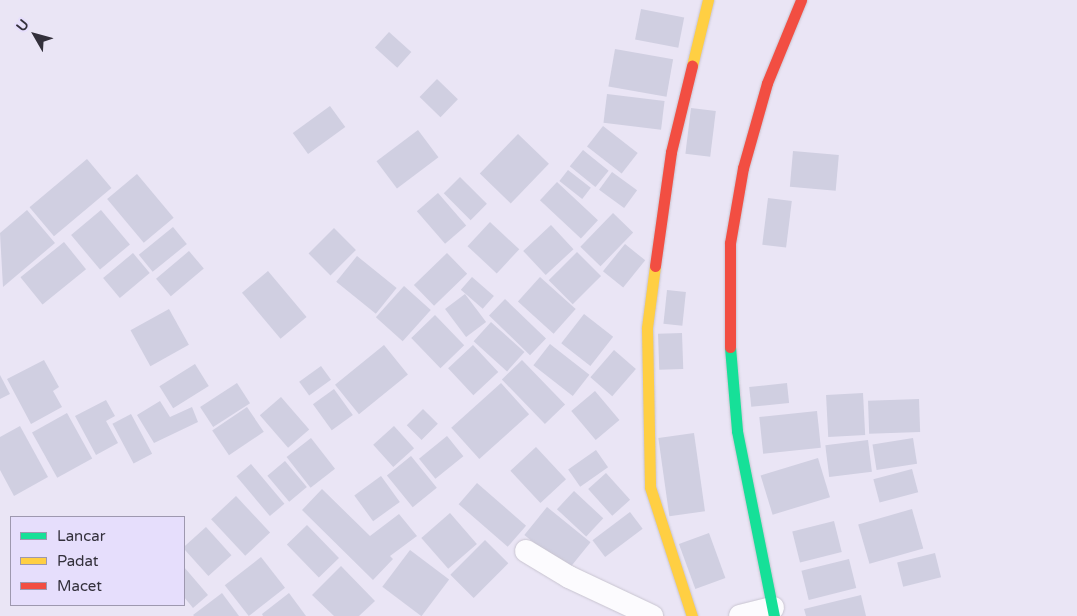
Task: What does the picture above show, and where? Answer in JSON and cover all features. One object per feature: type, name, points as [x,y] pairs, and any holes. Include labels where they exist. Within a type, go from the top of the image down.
[{"type":"main road","points":[[692,616],[650,487],[647,328],[671,152],[708,0]]},
{"type":"main road","points":[[774,612],[737,431],[727,314],[729,261],[743,168],[767,83],[801,0]]},
{"type":"street","points":[[526,550],[569,577],[652,616]]},
{"type":"street","points":[[740,616],[774,612]]},
{"type":"building","points":[[641,9],[684,17],[678,48],[635,39]]},
{"type":"building","points":[[389,32],[411,52],[397,68],[375,48]]},
{"type":"building","points":[[615,49],[673,59],[667,97],[608,86]]},
{"type":"building","points":[[437,79],[458,99],[440,117],[420,97]]},
{"type":"building","points":[[607,94],[665,101],[661,130],[603,123]]},
{"type":"building","points":[[330,106],[345,127],[308,154],[293,133]]},
{"type":"building","points":[[691,108],[716,111],[710,157],[685,154]]},
{"type":"building","points":[[603,126],[638,153],[622,174],[587,146]]},
{"type":"building","points":[[418,130],[438,157],[397,188],[376,161]]},
{"type":"building","points":[[518,134],[549,164],[511,203],[480,174]]},
{"type":"building","points":[[583,150],[609,171],[595,187],[570,166]]},
{"type":"building","points":[[793,151],[839,155],[836,191],[790,187]]},
{"type":"building","points":[[87,159],[111,188],[54,236],[30,207]]},
{"type":"building","points":[[568,170],[591,188],[582,199],[559,181]]},
{"type":"building","points":[[612,172],[637,190],[624,208],[599,190]]},
{"type":"building","points":[[137,174],[174,218],[144,243],[107,199]]},
{"type":"building","points":[[460,177],[487,204],[471,220],[444,193]]},
{"type":"building","points":[[557,182],[598,220],[581,238],[540,200]]},
{"type":"building","points":[[438,193],[466,225],[445,244],[417,211]]},
{"type":"building","points":[[768,198],[792,201],[786,248],[762,245]]},
{"type":"building","points":[[27,210],[55,243],[3,287],[0,233]]},
{"type":"building","points":[[101,210],[130,244],[100,270],[71,235]]},
{"type":"building","points":[[613,213],[633,232],[600,266],[580,247]]},
{"type":"building","points":[[490,222],[519,249],[497,273],[467,246]]},
{"type":"building","points":[[551,225],[574,249],[546,275],[523,251]]},
{"type":"building","points":[[173,227],[187,244],[153,272],[139,255]]},
{"type":"building","points":[[334,228],[356,250],[330,275],[309,253]]},
{"type":"building","points":[[64,242],[86,269],[43,304],[20,277]]},
{"type":"building","points":[[625,244],[645,260],[623,288],[603,271]]},
{"type":"building","points":[[189,251],[204,269],[171,296],[156,279]]},
{"type":"building","points":[[577,252],[601,276],[573,304],[549,280]]},
{"type":"building","points":[[133,253],[150,273],[120,298],[103,278]]},
{"type":"building","points":[[447,253],[467,274],[434,306],[414,285]]},
{"type":"building","points":[[357,256],[397,288],[376,314],[336,282]]},
{"type":"building","points":[[268,271],[307,317],[281,339],[242,293]]},
{"type":"building","points":[[472,277],[494,296],[483,309],[461,290]]},
{"type":"building","points":[[540,277],[576,309],[554,334],[518,302]]},
{"type":"building","points":[[404,286],[431,310],[403,341],[376,317]]},
{"type":"building","points":[[667,290],[686,292],[682,326],[663,324]]},
{"type":"building","points":[[465,294],[486,322],[466,337],[445,309]]},
{"type":"building","points":[[505,299],[546,339],[530,355],[489,316]]},
{"type":"building","points":[[169,309],[189,345],[150,366],[131,330]]},
{"type":"building","points":[[584,314],[613,337],[590,366],[561,343]]},
{"type":"building","points":[[435,315],[464,345],[440,368],[411,338]]},
{"type":"building","points":[[491,322],[524,352],[507,371],[474,341]]},
{"type":"building","points":[[682,333],[683,369],[659,370],[658,334]]},
{"type":"building","points":[[550,344],[589,375],[573,396],[533,365]]},
{"type":"building","points":[[384,345],[408,375],[359,414],[335,385]]},
{"type":"building","points":[[473,345],[498,372],[473,395],[448,368]]},
{"type":"building","points":[[614,350],[636,369],[612,396],[590,377]]},
{"type":"building","points":[[44,360],[59,387],[53,391],[62,407],[31,424],[7,379]]},
{"type":"building","points":[[522,360],[565,405],[545,424],[502,379]]},
{"type":"building","points":[[195,364],[209,386],[173,408],[159,386]]},
{"type":"building","points":[[321,366],[331,380],[309,396],[299,382]]},
{"type":"building","points":[[0,375],[10,394],[0,399]]},
{"type":"building","points":[[237,383],[250,403],[213,427],[200,407]]},
{"type":"building","points":[[501,383],[529,414],[479,459],[451,428]]},
{"type":"building","points":[[787,383],[789,403],[751,407],[749,387]]},
{"type":"building","points":[[334,389],[353,415],[332,430],[313,404]]},
{"type":"building","points":[[595,391],[619,420],[596,440],[571,411]]},
{"type":"building","points":[[863,393],[865,435],[828,437],[826,395]]},
{"type":"building","points":[[281,397],[309,429],[288,448],[260,415]]},
{"type":"building","points":[[919,399],[920,432],[869,434],[868,401]]},
{"type":"building","points":[[106,400],[115,416],[106,421],[118,443],[96,455],[75,416]]},
{"type":"building","points":[[160,401],[170,417],[192,407],[198,422],[154,443],[137,415]]},
{"type":"building","points":[[247,407],[264,432],[229,455],[212,430]]},
{"type":"building","points":[[423,409],[438,424],[422,440],[407,425]]},
{"type":"building","points":[[817,411],[821,448],[763,454],[759,417]]},
{"type":"building","points":[[67,413],[92,458],[57,478],[32,432]]},
{"type":"building","points":[[131,414],[152,454],[134,464],[112,424]]},
{"type":"building","points":[[20,426],[48,477],[14,496],[0,470],[0,437]]},
{"type":"building","points":[[394,426],[414,448],[393,467],[373,445]]},
{"type":"building","points":[[694,433],[705,511],[669,516],[658,438]]},
{"type":"building","points":[[447,436],[463,456],[435,479],[419,459]]},
{"type":"building","points":[[311,438],[335,469],[311,488],[287,457]]},
{"type":"building","points":[[913,438],[917,464],[877,470],[873,444]]},
{"type":"building","points":[[868,440],[872,472],[829,477],[825,445]]},
{"type":"building","points":[[536,447],[566,479],[540,503],[510,471]]},
{"type":"building","points":[[596,450],[608,467],[580,487],[568,470]]},
{"type":"building","points":[[411,456],[437,488],[413,507],[387,476]]},
{"type":"building","points":[[818,458],[830,497],[773,515],[761,476]]},
{"type":"building","points":[[285,461],[307,487],[289,502],[267,476]]},
{"type":"building","points":[[251,464],[284,504],[270,516],[236,476]]},
{"type":"building","points":[[912,469],[918,492],[880,503],[873,479]]},
{"type":"building","points":[[606,473],[630,500],[612,516],[588,489]]},
{"type":"building","points":[[381,476],[400,502],[373,521],[354,495]]},
{"type":"building","points":[[477,483],[526,526],[508,547],[459,504]]},
{"type":"building","points":[[322,489],[370,536],[399,514],[417,536],[390,556],[393,559],[373,580],[302,510]]},
{"type":"building","points":[[574,491],[603,518],[586,537],[557,509]]},
{"type":"building","points":[[236,496],[270,533],[245,556],[211,519]]},
{"type":"building","points":[[547,507],[591,542],[568,570],[524,535]]},
{"type":"building","points":[[912,509],[923,548],[869,564],[858,524]]},
{"type":"building","points":[[630,512],[643,529],[605,557],[592,540]]},
{"type":"building","points":[[450,513],[477,544],[448,569],[421,538]]},
{"type":"building","points":[[834,521],[842,552],[800,562],[792,531]]},
{"type":"building","points":[[307,525],[339,558],[319,578],[287,544]]},
{"type":"building","points":[[206,527],[231,555],[208,576],[185,550],[185,546]]},
{"type":"building","points":[[709,533],[725,578],[695,589],[679,544]]},
{"type":"building","points":[[485,540],[508,563],[474,598],[450,575]]},
{"type":"building","points":[[410,550],[449,579],[422,616],[382,587]]},
{"type":"building","points":[[935,553],[941,577],[903,587],[897,562]]},
{"type":"building","points":[[261,557],[285,588],[249,616],[225,585]]},
{"type":"building","points":[[849,559],[856,588],[809,600],[801,571]]},
{"type":"building","points":[[341,566],[375,601],[359,616],[334,616],[312,595]]},
{"type":"building","points":[[185,568],[208,595],[193,608],[185,598]]},
{"type":"building","points":[[222,593],[239,616],[193,615]]},
{"type":"building","points":[[289,593],[306,616],[263,616],[262,614]]},
{"type":"building","points":[[861,595],[866,616],[806,616],[804,609]]},
{"type":"traffic: fast","points":[[730,347],[737,431],[774,616]]},
{"type":"traffic: slow","points":[[692,66],[708,0]]},
{"type":"traffic: slow","points":[[655,266],[647,328],[650,487],[692,616]]},
{"type":"traffic: jam","points":[[730,347],[730,243],[743,168],[767,83],[801,0]]},
{"type":"traffic: jam","points":[[655,266],[671,152],[692,66]]}]
